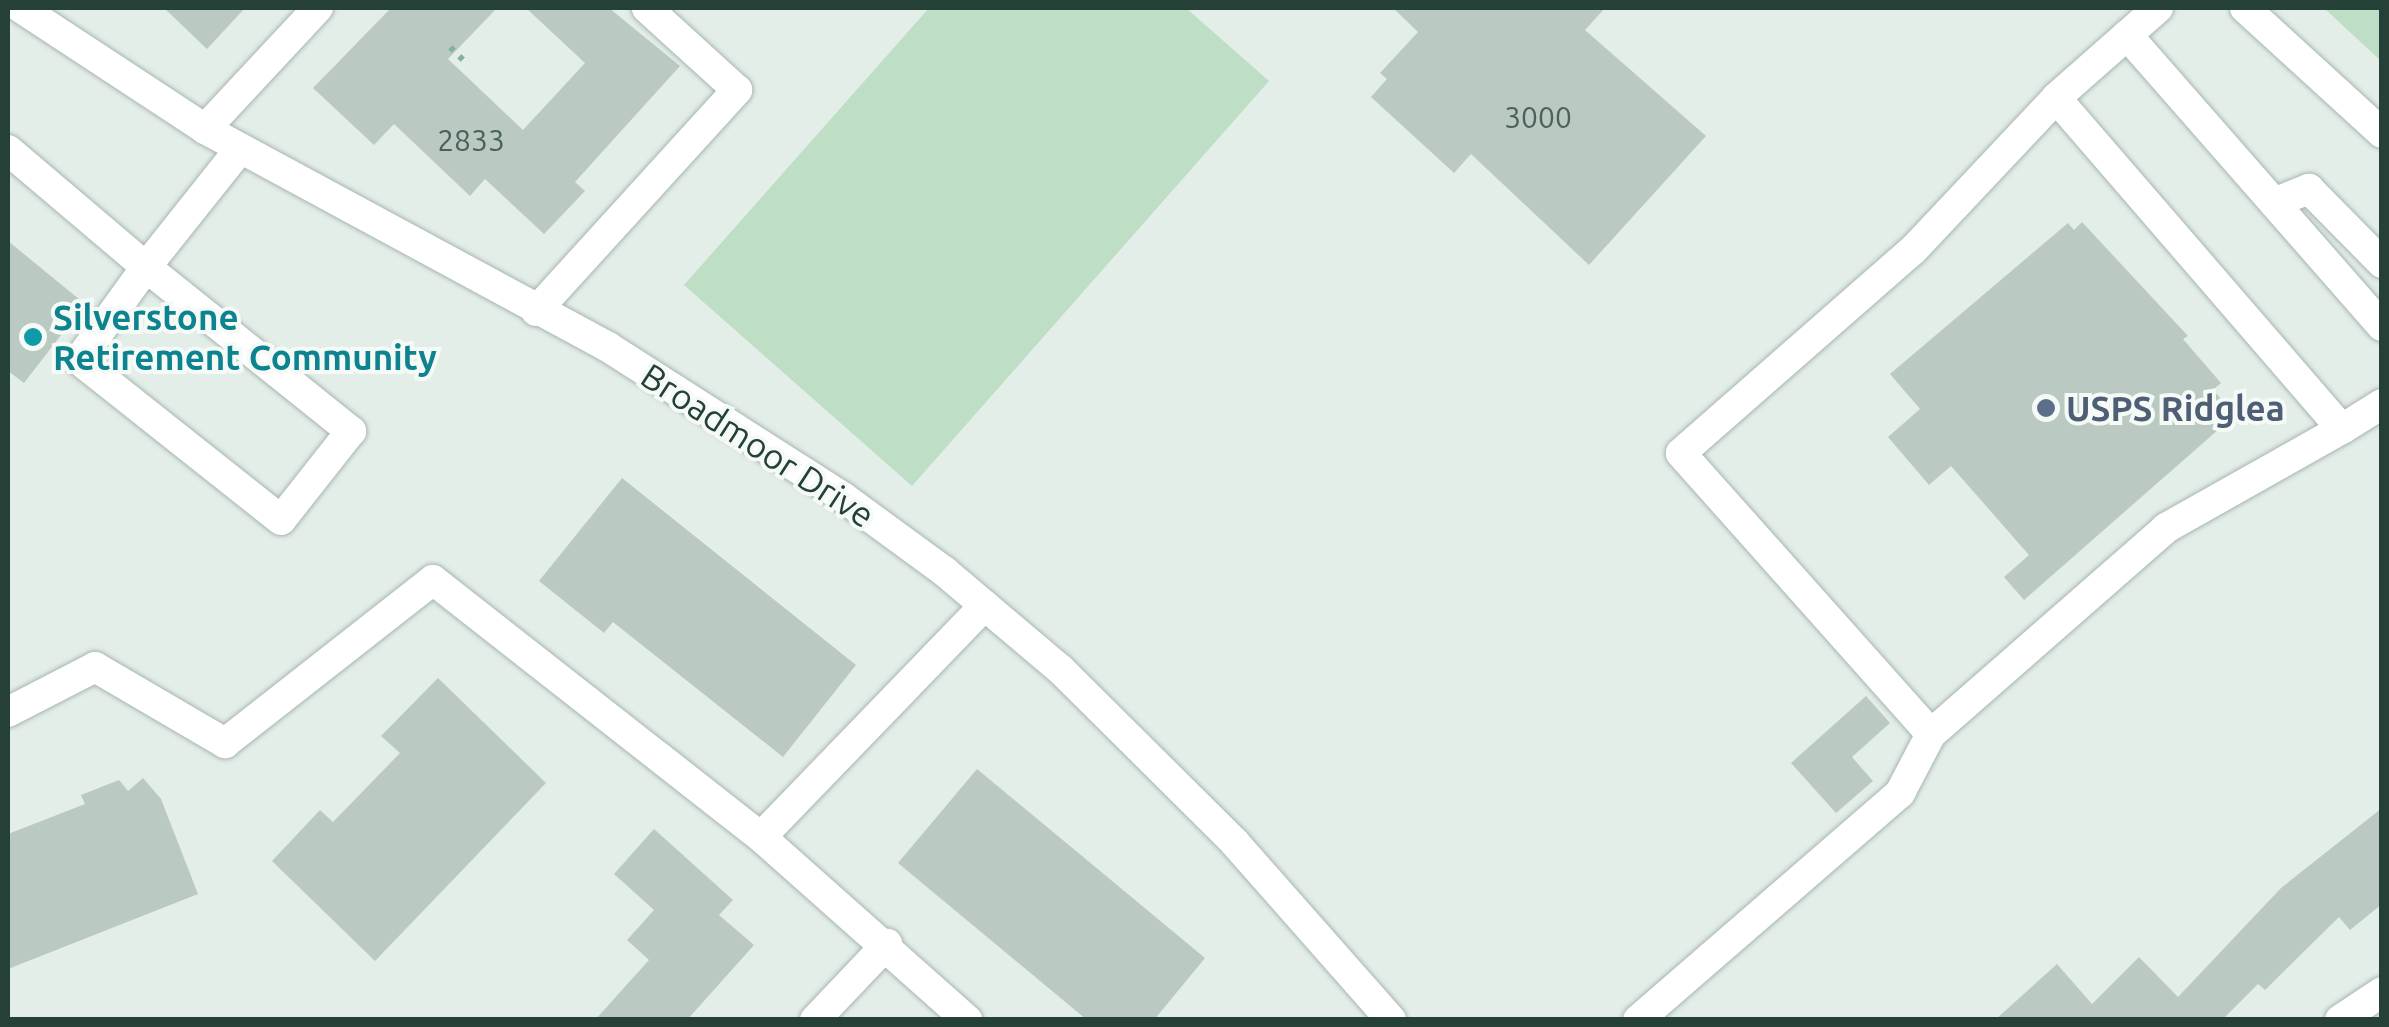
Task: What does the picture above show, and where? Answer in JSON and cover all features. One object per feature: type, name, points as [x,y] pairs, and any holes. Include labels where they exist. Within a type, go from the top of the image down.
[{"type":"street","name":"Broadmoor Drive","points":[[21,8],[205,129],[608,348],[844,498],[1061,670],[1235,843],[1391,1020]]},
{"type":"street","points":[[205,129],[318,8]]},
{"type":"street","points":[[536,311],[736,90],[647,8]]},
{"type":"street","points":[[1931,734],[1681,453],[1914,250],[2056,98],[2158,8]]},
{"type":"street","points":[[2246,8],[2382,133]]},
{"type":"street","points":[[2127,34],[2382,326]]},
{"type":"street","points":[[2056,98],[2342,429]]},
{"type":"street","points":[[8,150],[146,267],[352,431],[281,520],[79,360],[146,267],[240,149]]},
{"type":"street","points":[[2274,203],[2309,189],[2382,264]]},
{"type":"street","points":[[1638,1020],[1900,793],[1931,734],[2166,528],[2382,404]]},
{"type":"street","points":[[8,712],[94,667],[225,742],[433,580],[761,837],[886,944],[967,1020]]},
{"type":"street","points":[[761,837],[984,606]]},
{"type":"street","points":[[815,1020],[886,944]]},
{"type":"street","points":[[2340,1020],[2382,992]]},
{"type":"path","points":[[450,47],[464,61]]},
{"type":"green space","points":[[929,8],[1186,8],[1269,81],[912,486],[684,285]]},
{"type":"green space","points":[[2324,8],[2381,8],[2381,61]]},
{"type":"building","points":[[164,8],[245,8],[207,49]]},
{"type":"building","points":[[391,8],[497,8],[448,59],[523,130],[585,63],[526,8],[609,8],[680,66],[575,182],[585,191],[544,234],[485,179],[470,196],[394,124],[374,145],[313,88]]},
{"type":"building","points":[[1393,8],[1605,8],[1585,30],[1706,136],[1589,265],[1471,154],[1454,173],[1371,97],[1387,79],[1380,73],[1418,32]]},
{"type":"building","points":[[2082,222],[2188,336],[2183,339],[2221,383],[2213,390],[2235,415],[2024,600],[2004,577],[2029,555],[1951,466],[1929,485],[1888,437],[1920,409],[1890,374],[2068,223],[2074,230]]},
{"type":"building","name":"Silverstone Retirement Community","points":[[8,241],[85,304],[24,383],[8,371]]},
{"type":"building","points":[[622,478],[856,665],[783,757],[613,622],[604,633],[539,581]]},
{"type":"building","points":[[438,678],[546,783],[375,961],[272,861],[320,810],[333,822],[400,753],[381,736]]},
{"type":"building","points":[[1866,696],[1890,723],[1852,757],[1873,781],[1836,813],[1791,763]]},
{"type":"building","points":[[977,769],[1205,958],[1154,1020],[1087,1020],[898,863]]},
{"type":"building","points":[[143,778],[161,799],[198,894],[8,969],[8,834],[85,804],[81,795],[119,780],[128,791]]},
{"type":"building","points":[[2382,808],[2382,904],[2350,930],[2339,917],[2265,990],[2258,984],[2222,1020],[1995,1020],[2057,964],[2092,1004],[2139,957],[2178,997],[2281,888]]},
{"type":"building","points":[[654,829],[733,900],[719,915],[754,945],[687,1020],[595,1020],[649,960],[627,940],[654,910],[614,874]]},
{"type":"place","name":"Silverstone Retirement Community","points":[[33,337]]},
{"type":"place","name":"USPS Ridglea","points":[[2046,408]]}]
